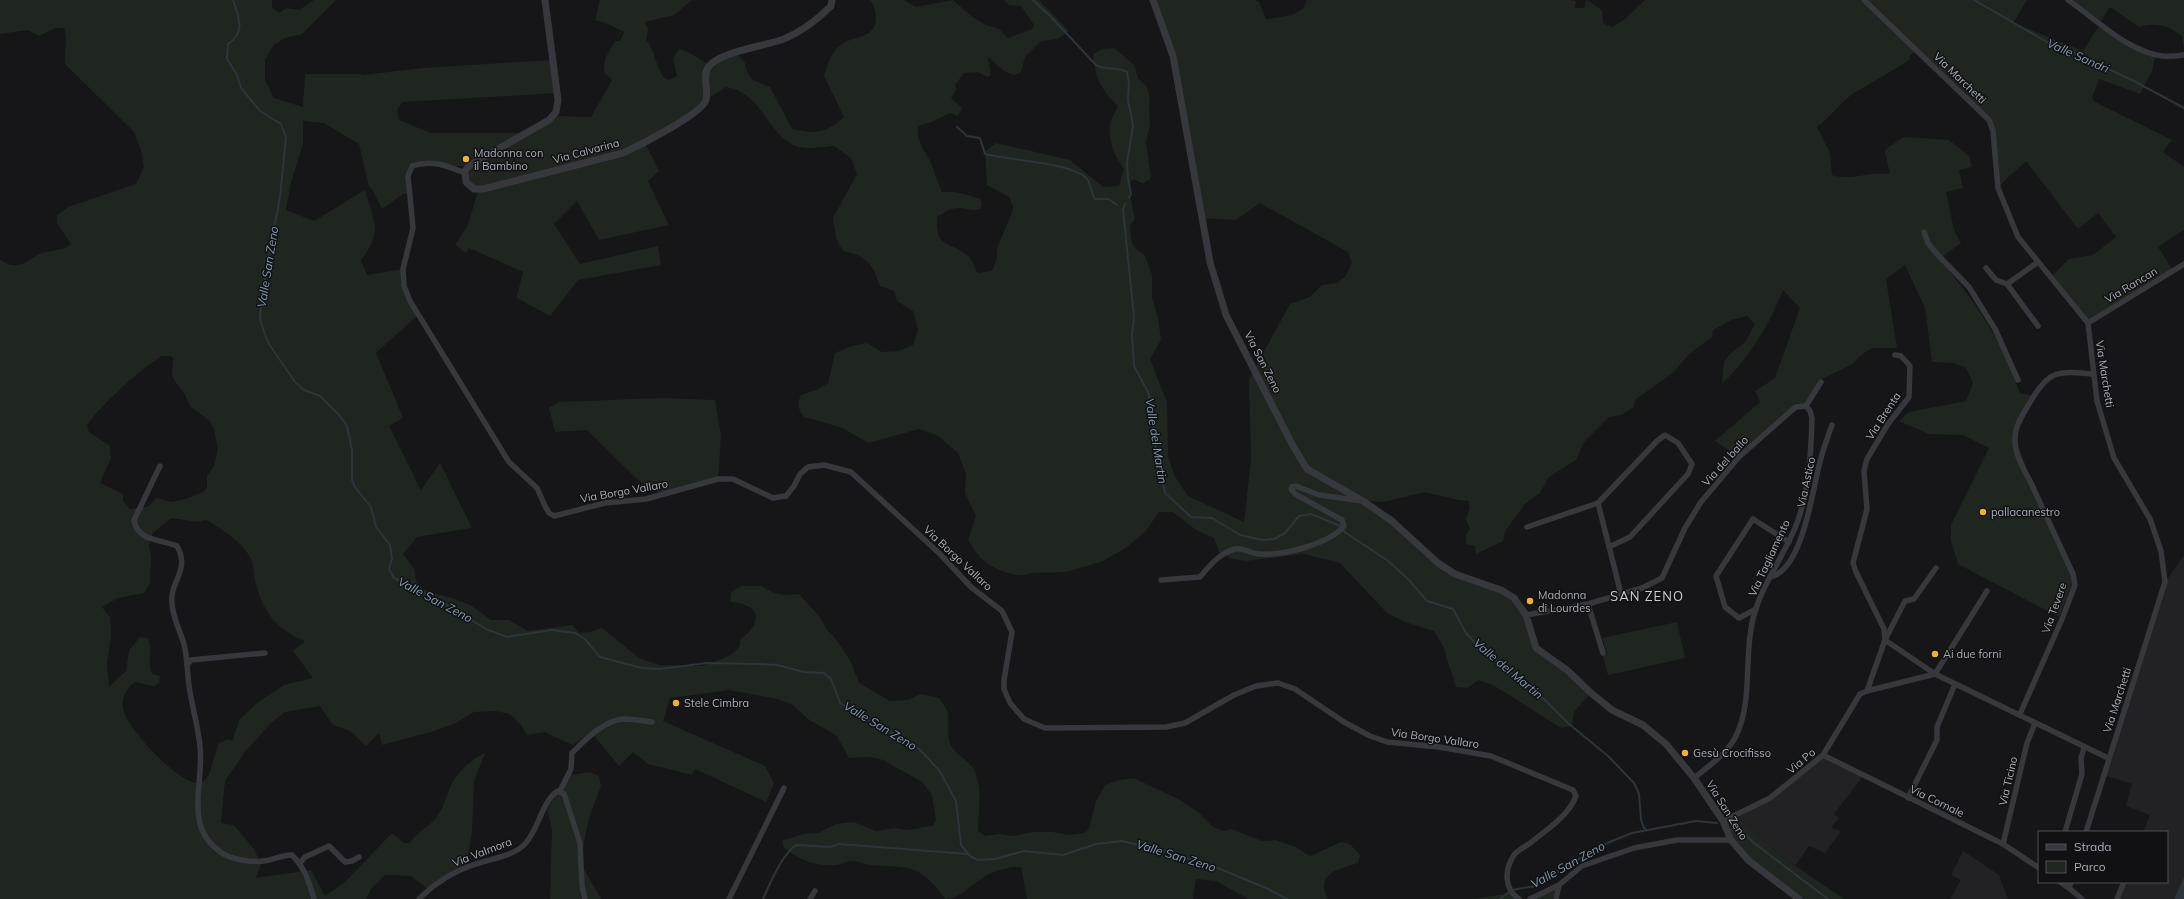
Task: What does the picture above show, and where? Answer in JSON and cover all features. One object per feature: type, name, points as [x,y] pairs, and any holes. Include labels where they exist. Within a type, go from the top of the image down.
[{"type":"street","points":[[465,173],[470,165],[536,129],[549,120],[556,112],[558,95],[545,0]]},
{"type":"street","name":"Via Calvarina","points":[[465,173],[466,182],[474,189],[483,189],[623,153],[644,143],[690,116],[704,104],[707,99],[706,74],[709,65],[719,59],[784,39],[814,23],[831,6],[832,0]]},
{"type":"street","name":"Via San Zeno","points":[[1153,0],[1173,56],[1210,262],[1226,315],[1293,446],[1307,468],[1363,501],[1392,521],[1438,563],[1462,578],[1508,593],[1518,603],[1526,615],[1536,648],[1567,670],[1591,693],[1612,710],[1654,732],[1674,752],[1694,778],[1723,821],[1731,840],[1748,860],[1791,897],[1799,899]]},
{"type":"street","name":"Via Marchetti","points":[[1864,0],[1990,120],[1993,131],[1998,188],[2018,238],[2088,323],[2097,401],[2114,458],[2150,519],[2161,551],[2166,582],[2108,758],[2086,831]]},
{"type":"street","points":[[2068,0],[2109,32],[2133,46],[2162,56],[2184,56]]},
{"type":"street","name":"Via Borgo Vallaro","points":[[465,173],[447,165],[423,162],[412,166],[408,176],[413,228],[402,269],[404,286],[410,301],[509,462],[537,488],[549,513],[554,516],[605,502],[638,501],[718,479],[733,479],[773,498],[786,496],[794,486],[800,474],[808,467],[824,465],[851,472],[940,554],[971,587],[1002,611],[1012,632],[1004,680],[1004,689],[1010,703],[1024,719],[1045,728],[1166,726],[1185,723],[1234,695],[1256,686],[1278,683],[1296,689],[1344,722],[1370,736],[1387,742],[1439,747],[1491,756],[1572,790],[1576,796],[1572,805],[1558,820],[1515,854],[1508,866],[1507,881],[1511,893],[1519,899]]},
{"type":"street","points":[[1924,232],[1928,243],[1936,253],[1969,287],[1995,329],[2018,380]]},
{"type":"street","points":[[2007,284],[2038,262]]},
{"type":"street","name":"Via Rancan","points":[[2088,323],[2184,264]]},
{"type":"street","points":[[1986,268],[1996,280],[2007,284],[2038,326]]},
{"type":"street","name":"Via Brenta","points":[[1885,640],[1884,629],[1856,572],[1854,563],[1867,509],[1864,471],[1867,459],[1888,424],[1909,397],[1910,366],[1901,356],[1895,354]]},
{"type":"street","name":"Via Tevere","points":[[2020,714],[2062,619],[2075,585],[2073,574],[2015,447],[2014,436],[2018,424],[2041,384],[2053,374],[2063,372],[2093,374]]},
{"type":"street","points":[[1806,406],[1821,382]]},
{"type":"street","name":"Via Tagliamento","points":[[1694,778],[1718,758],[1735,739],[1745,705],[1751,632],[1756,609],[1770,577],[1789,542],[1805,498],[1812,418],[1806,406]]},
{"type":"street","name":"Via del ballo","points":[[1621,594],[1642,588],[1662,578],[1685,528],[1701,502],[1739,457],[1796,407],[1806,406]]},
{"type":"street","name":"Via Astico","points":[[1770,577],[1777,576],[1787,565],[1809,517],[1822,456],[1832,425]]},
{"type":"street","points":[[1528,527],[1598,503],[1665,435],[1678,443],[1692,464],[1688,474],[1630,537],[1609,547]]},
{"type":"street","points":[[160,466],[134,520],[135,526],[144,536],[177,546],[180,551],[181,574],[174,584],[171,602],[178,631],[184,643],[201,755],[199,790],[200,823],[205,836],[223,853],[241,859],[262,862],[281,855],[292,855],[300,862],[308,878],[314,899]]},
{"type":"street","points":[[1161,580],[1200,577],[1223,554],[1238,548],[1259,554],[1285,552],[1318,543],[1342,528],[1342,520],[1295,494],[1292,487],[1296,486],[1319,494],[1363,501]]},
{"type":"street","points":[[1526,615],[1588,604],[1621,594],[1598,503]]},
{"type":"street","points":[[1756,609],[1739,618],[1725,607],[1716,576],[1753,519],[1789,542]]},
{"type":"street","name":"Via Po","points":[[1723,821],[1770,798],[1824,755],[1860,694],[1867,691],[1885,640],[1905,602],[1914,599],[1936,568]]},
{"type":"street","points":[[1867,691],[1935,674],[1987,591]]},
{"type":"street","points":[[1588,604],[1603,653]]},
{"type":"street","points":[[1885,640],[1935,674],[2020,714],[2084,748],[2108,758]]},
{"type":"street","points":[[187,665],[191,660],[264,653]]},
{"type":"street","points":[[1908,798],[1937,740],[1937,726],[1956,684]]},
{"type":"street","name":"Via Valmora","points":[[419,899],[433,885],[449,874],[506,854],[525,844],[554,793],[560,791],[571,769],[572,754],[589,736],[614,721],[623,719],[652,722]]},
{"type":"street","name":"Via Ticino","points":[[2003,844],[2027,743],[2035,723]]},
{"type":"street","points":[[2065,831],[2082,774],[2081,758],[2084,748]]},
{"type":"street","name":"Via Cornale","points":[[1824,755],[2003,844],[2038,867]]},
{"type":"street","points":[[729,899],[784,788]]},
{"type":"street","points":[[560,791],[564,794],[580,843],[584,899]]},
{"type":"street","points":[[1530,899],[1559,885],[1582,866],[1634,848],[1677,840],[1731,840]]},
{"type":"street","points":[[300,862],[305,857],[329,846],[345,862],[352,861],[359,857]]},
{"type":"street","points":[[2117,899],[2124,883]]},
{"type":"street","points":[[1556,899],[1559,885]]},
{"type":"street","points":[[2070,885],[2082,899]]},
{"type":"street","points":[[810,899],[815,891]]},
{"type":"shaded area","points":[[2184,556],[2184,877],[2174,899],[2118,899],[2125,883],[2168,883],[2168,831],[2143,831],[2150,815],[2126,806],[2132,784],[2103,775],[2165,582]]},
{"type":"shaded area","points":[[1823,755],[1863,776],[1834,814],[1839,818],[1831,828],[1841,831],[1825,853],[1809,846],[1795,866],[1782,857],[1736,816],[1770,798]]},
{"type":"shaded area","points":[[1963,851],[1999,875],[2008,899],[1950,899],[1961,880],[1951,875]]},
{"type":"shaded area","points":[[2184,877],[2184,899],[2174,899]]},
{"type":"green space","points":[[0,0],[272,0],[272,7],[279,13],[286,8],[299,10],[314,0],[336,0],[302,34],[285,38],[274,45],[265,60],[265,80],[274,98],[303,107],[305,74],[363,75],[423,68],[552,60],[558,93],[402,102],[397,110],[399,120],[431,133],[533,133],[556,116],[591,117],[612,80],[604,72],[605,59],[615,41],[620,41],[624,32],[608,24],[595,20],[600,0],[692,0],[674,15],[645,22],[648,29],[646,40],[652,49],[664,78],[669,80],[677,76],[673,58],[679,49],[688,52],[709,65],[736,53],[745,63],[747,72],[753,80],[770,87],[792,129],[814,132],[826,130],[844,117],[824,76],[830,58],[838,47],[847,41],[869,33],[873,29],[876,15],[870,0],[903,0],[916,7],[953,0],[971,16],[986,25],[999,29],[1008,38],[1032,29],[1034,25],[1021,6],[1009,5],[1005,0],[1039,0],[1069,31],[1057,39],[1041,41],[1025,57],[1021,72],[1014,75],[1004,71],[988,57],[991,75],[987,77],[978,72],[964,73],[955,85],[956,90],[951,98],[962,108],[958,116],[950,113],[932,122],[918,126],[920,141],[932,165],[942,192],[952,192],[966,195],[980,199],[982,203],[981,208],[978,209],[972,210],[955,208],[937,217],[938,234],[944,242],[960,250],[969,257],[978,273],[992,271],[997,259],[997,248],[1012,213],[1013,206],[1009,197],[987,185],[985,151],[996,143],[1070,160],[1103,187],[1119,186],[1124,169],[1112,148],[1109,130],[1118,106],[1107,94],[1097,77],[1093,54],[1103,49],[1114,48],[1134,65],[1138,78],[1147,87],[1150,98],[1150,125],[1146,142],[1151,178],[1143,184],[1134,179],[1131,181],[1129,190],[1135,219],[1130,226],[1131,238],[1133,246],[1145,256],[1152,275],[1152,298],[1158,317],[1161,340],[1150,359],[1167,402],[1168,455],[1174,475],[1188,496],[1244,522],[1251,459],[1249,379],[1290,304],[1310,297],[1322,285],[1337,283],[1346,276],[1352,262],[1348,252],[1260,203],[1236,220],[1202,218],[1173,56],[1153,0],[1255,0],[1259,2],[1266,19],[1269,19],[1292,15],[1304,8],[1307,0],[1571,0],[1576,1],[1575,8],[1584,8],[1587,0],[1602,10],[1603,23],[1612,27],[1624,20],[1645,0],[2027,0],[2013,23],[2083,51],[2098,27],[2156,53],[2152,71],[2140,94],[2099,79],[2092,98],[2095,102],[2172,140],[2163,152],[2184,167],[2184,230],[2158,247],[2174,272],[2086,325],[2050,278],[2069,259],[2093,255],[2116,237],[2098,213],[2078,229],[2026,161],[1999,186],[1990,121],[1916,51],[1909,56],[1910,59],[1903,64],[1854,93],[1817,127],[1830,153],[1832,175],[1839,177],[1853,177],[1883,173],[1890,174],[1885,152],[1886,149],[1902,138],[1907,137],[1949,140],[1969,156],[1972,167],[1959,170],[1963,188],[1946,192],[1954,230],[1961,243],[1939,259],[1976,306],[1986,322],[2005,356],[2020,393],[2034,396],[2018,428],[2017,444],[2053,533],[2076,574],[2059,617],[1958,564],[1951,541],[1951,525],[1989,448],[1963,435],[1929,434],[1899,421],[1909,412],[1966,401],[1973,383],[1966,368],[1954,363],[1932,362],[1925,308],[1905,265],[1886,279],[1897,348],[1872,348],[1861,355],[1851,365],[1820,380],[1806,404],[1797,405],[1737,456],[1715,441],[1760,402],[1755,391],[1775,378],[1800,308],[1783,290],[1765,329],[1741,363],[1722,384],[1724,362],[1729,355],[1746,341],[1755,324],[1747,316],[1731,320],[1713,330],[1712,337],[1689,354],[1674,372],[1635,400],[1634,407],[1621,415],[1609,417],[1584,442],[1576,460],[1549,477],[1540,493],[1525,504],[1506,530],[1503,541],[1476,554],[1475,546],[1466,544],[1466,534],[1470,529],[1466,520],[1470,507],[1468,501],[1425,492],[1383,502],[1364,501],[1438,563],[1491,587],[1518,603],[1533,641],[1591,693],[1574,712],[1572,726],[1561,728],[1493,685],[1478,680],[1467,688],[1456,687],[1443,646],[1434,631],[1405,622],[1387,613],[1340,563],[1304,554],[1246,561],[1232,559],[1219,552],[1214,538],[1196,530],[1173,512],[1159,512],[1145,532],[1127,547],[1103,561],[1067,572],[1032,573],[1027,575],[1013,574],[999,570],[983,560],[968,540],[976,516],[965,493],[966,474],[958,453],[937,435],[919,429],[868,443],[843,428],[804,417],[800,412],[799,401],[801,395],[816,390],[828,383],[835,353],[852,346],[867,343],[882,352],[899,351],[913,345],[918,330],[913,311],[897,301],[894,291],[880,286],[868,262],[858,255],[843,251],[836,238],[833,218],[857,174],[851,158],[834,146],[805,148],[796,146],[786,141],[778,133],[757,105],[738,91],[726,87],[707,99],[704,104],[645,143],[659,171],[648,181],[669,225],[599,240],[577,201],[554,224],[580,264],[658,246],[661,265],[578,280],[550,316],[517,298],[516,300],[523,272],[469,248],[466,253],[455,245],[468,225],[478,191],[471,186],[468,176],[473,166],[412,166],[408,176],[410,193],[403,194],[382,209],[372,189],[369,187],[359,144],[324,123],[303,121],[303,144],[291,182],[286,210],[314,221],[365,190],[375,226],[372,242],[361,260],[367,275],[403,269],[403,280],[419,314],[376,353],[403,418],[389,426],[421,490],[440,463],[472,528],[417,537],[403,554],[414,569],[416,580],[424,590],[458,600],[472,606],[491,620],[509,620],[528,631],[572,625],[579,633],[591,632],[602,628],[639,658],[659,665],[703,666],[731,655],[740,646],[740,640],[747,634],[755,621],[755,612],[751,608],[730,601],[731,592],[742,586],[761,586],[774,593],[785,595],[799,594],[820,617],[827,630],[835,638],[850,660],[859,683],[890,701],[908,700],[921,694],[939,698],[948,713],[948,735],[952,747],[973,768],[976,776],[980,799],[978,831],[985,836],[999,834],[1013,836],[1032,832],[1053,832],[1068,835],[1085,833],[1089,829],[1096,801],[1105,785],[1119,780],[1134,778],[1182,801],[1199,813],[1213,827],[1224,831],[1231,829],[1262,841],[1275,840],[1296,847],[1310,856],[1341,842],[1350,844],[1360,855],[1358,863],[1336,870],[1326,878],[1324,891],[1328,899],[1248,899],[1216,881],[1196,879],[1193,899],[1027,899],[1021,867],[1005,869],[990,874],[960,895],[946,899],[928,879],[921,873],[913,870],[870,865],[854,861],[835,865],[821,865],[801,859],[789,852],[784,848],[782,841],[803,834],[818,833],[836,824],[854,822],[876,831],[895,828],[907,830],[932,826],[936,821],[932,795],[922,782],[883,760],[870,757],[849,758],[837,736],[808,719],[793,705],[778,699],[729,690],[670,698],[663,721],[765,766],[774,783],[766,802],[695,769],[692,773],[693,775],[648,764],[633,752],[619,766],[591,732],[573,745],[544,732],[527,735],[520,724],[510,714],[495,711],[474,712],[456,723],[434,731],[382,745],[379,733],[366,746],[350,731],[333,725],[320,706],[285,712],[271,723],[245,752],[225,781],[221,823],[234,825],[254,849],[261,864],[256,878],[311,870],[325,896],[345,882],[392,833],[404,843],[410,843],[415,836],[438,815],[451,785],[461,771],[470,762],[485,753],[474,781],[472,832],[466,868],[429,890],[411,876],[385,875],[371,889],[366,899],[0,899],[0,259],[8,264],[17,265],[24,263],[42,253],[68,246],[71,244],[57,223],[57,215],[68,207],[136,184],[144,167],[141,150],[134,132],[65,64],[66,37],[64,28],[55,28],[39,36],[28,30],[0,34]],"holes":[[[162,356],[171,356],[173,358],[172,374],[174,380],[184,393],[191,407],[210,421],[214,429],[218,449],[214,466],[207,476],[207,488],[203,492],[186,499],[171,502],[157,498],[147,507],[130,509],[123,501],[123,495],[100,482],[111,459],[110,446],[89,432],[87,426],[92,418],[110,399],[144,368]],[[171,518],[197,522],[206,520],[225,531],[242,546],[250,557],[258,591],[272,618],[286,631],[305,641],[293,651],[313,678],[284,685],[258,702],[240,719],[232,741],[228,739],[218,744],[209,775],[204,781],[196,783],[186,779],[176,772],[153,752],[133,728],[126,717],[123,708],[125,693],[135,682],[154,686],[159,683],[160,676],[152,674],[151,670],[148,638],[140,637],[129,650],[126,671],[109,687],[107,663],[111,637],[110,617],[102,607],[118,598],[144,593],[150,583],[151,557],[149,544],[153,533]]]},
{"type":"green space","points":[[2073,0],[2184,0],[2184,49],[2182,36],[2172,29],[2156,25],[2139,27],[2110,7],[2101,21]]},
{"type":"green space","points":[[661,398],[715,400],[721,436],[718,479],[662,495],[638,480],[587,430],[555,432],[549,408],[559,402]]},
{"type":"green space","points":[[1677,622],[1685,658],[1608,675],[1603,656],[1607,654],[1602,638]]},
{"type":"green space","points":[[590,772],[599,776],[601,786],[589,818],[580,862],[601,899],[550,899],[552,830],[547,809],[570,775]]},
{"type":"green space","points":[[1736,816],[1782,857],[1844,899],[1798,899],[1748,860],[1723,821]]},
{"type":"green space","points":[[1559,885],[1553,899],[1530,899]]},
{"type":"green space","points":[[1511,893],[1519,899],[1474,899]]},
{"type":"waterway","name":"Valle San Zeno","points":[[233,0],[240,24],[237,35],[228,44],[227,59],[237,75],[241,88],[260,111],[281,124],[286,137],[280,197],[265,277],[265,299],[261,305],[260,318],[269,344],[295,382],[304,390],[320,396],[340,416],[347,426],[352,450],[352,480],[355,487],[371,507],[376,527],[390,545],[392,559],[389,569],[394,578],[442,602],[486,629],[507,637],[552,630],[575,633],[585,639],[600,657],[642,668],[660,669],[707,663],[758,664],[777,665],[804,672],[824,673],[831,679],[840,703],[868,721],[903,738],[919,749],[939,770],[956,801],[961,845],[970,856],[978,860],[995,859],[1024,851],[1063,855],[1096,844],[1122,841],[1164,851],[1213,866],[1266,888],[1287,899]]},
{"type":"waterway","name":"Valle del Martin","points":[[1033,0],[1096,65],[1127,72],[1129,84],[1128,100],[1133,125],[1127,164],[1131,194],[1129,198]]},
{"type":"waterway","name":"Valle Sandri","points":[[1974,0],[2047,42],[2058,45],[2134,81],[2184,108]]},
{"type":"waterway","points":[[957,127],[967,136],[980,138],[985,154],[1069,169],[1087,179],[1095,199],[1108,199],[1117,205]]},
{"type":"waterway","name":"Valle del Martin","points":[[1125,204],[1123,209],[1134,317],[1132,335],[1134,366],[1148,392],[1151,402],[1155,443],[1165,493],[1191,517],[1212,518],[1240,535],[1262,540],[1274,539],[1285,533],[1299,516],[1311,514],[1338,525],[1346,533],[1387,560],[1408,579],[1427,601],[1453,609],[1466,633],[1480,648],[1545,700],[1569,724],[1608,756],[1634,783],[1639,794],[1641,820],[1644,828],[1647,830]]},
{"type":"waterway","name":"Valle San Zeno","points":[[1512,890],[1535,886],[1600,846],[1632,833],[1696,821],[1717,823]]},
{"type":"waterway","name":"Valle San Zeno","points":[[1736,826],[1754,843],[1828,899]]},
{"type":"waterway","name":"Valle San Zeno","points":[[763,899],[782,861],[792,848],[797,845],[830,847],[839,844],[968,854]]},
{"type":"waterway","name":"Valle San Zeno","points":[[1500,899],[1509,892]]},
{"type":"place","name":"Madonna con il Bambino","points":[[466,159]]},
{"type":"place","name":"pallacanestro","points":[[1983,512]]},
{"type":"place","name":"Madonna di Lourdes","points":[[1530,601]]},
{"type":"place","name":"Ai due forni","points":[[1935,654]]},
{"type":"place","name":"Stele Cimbra","points":[[676,703]]},
{"type":"place","name":"Gesù Crocifisso","points":[[1685,753]]},
{"type":"district","name":"SAN ZENO","points":[[1647,596]]}]
